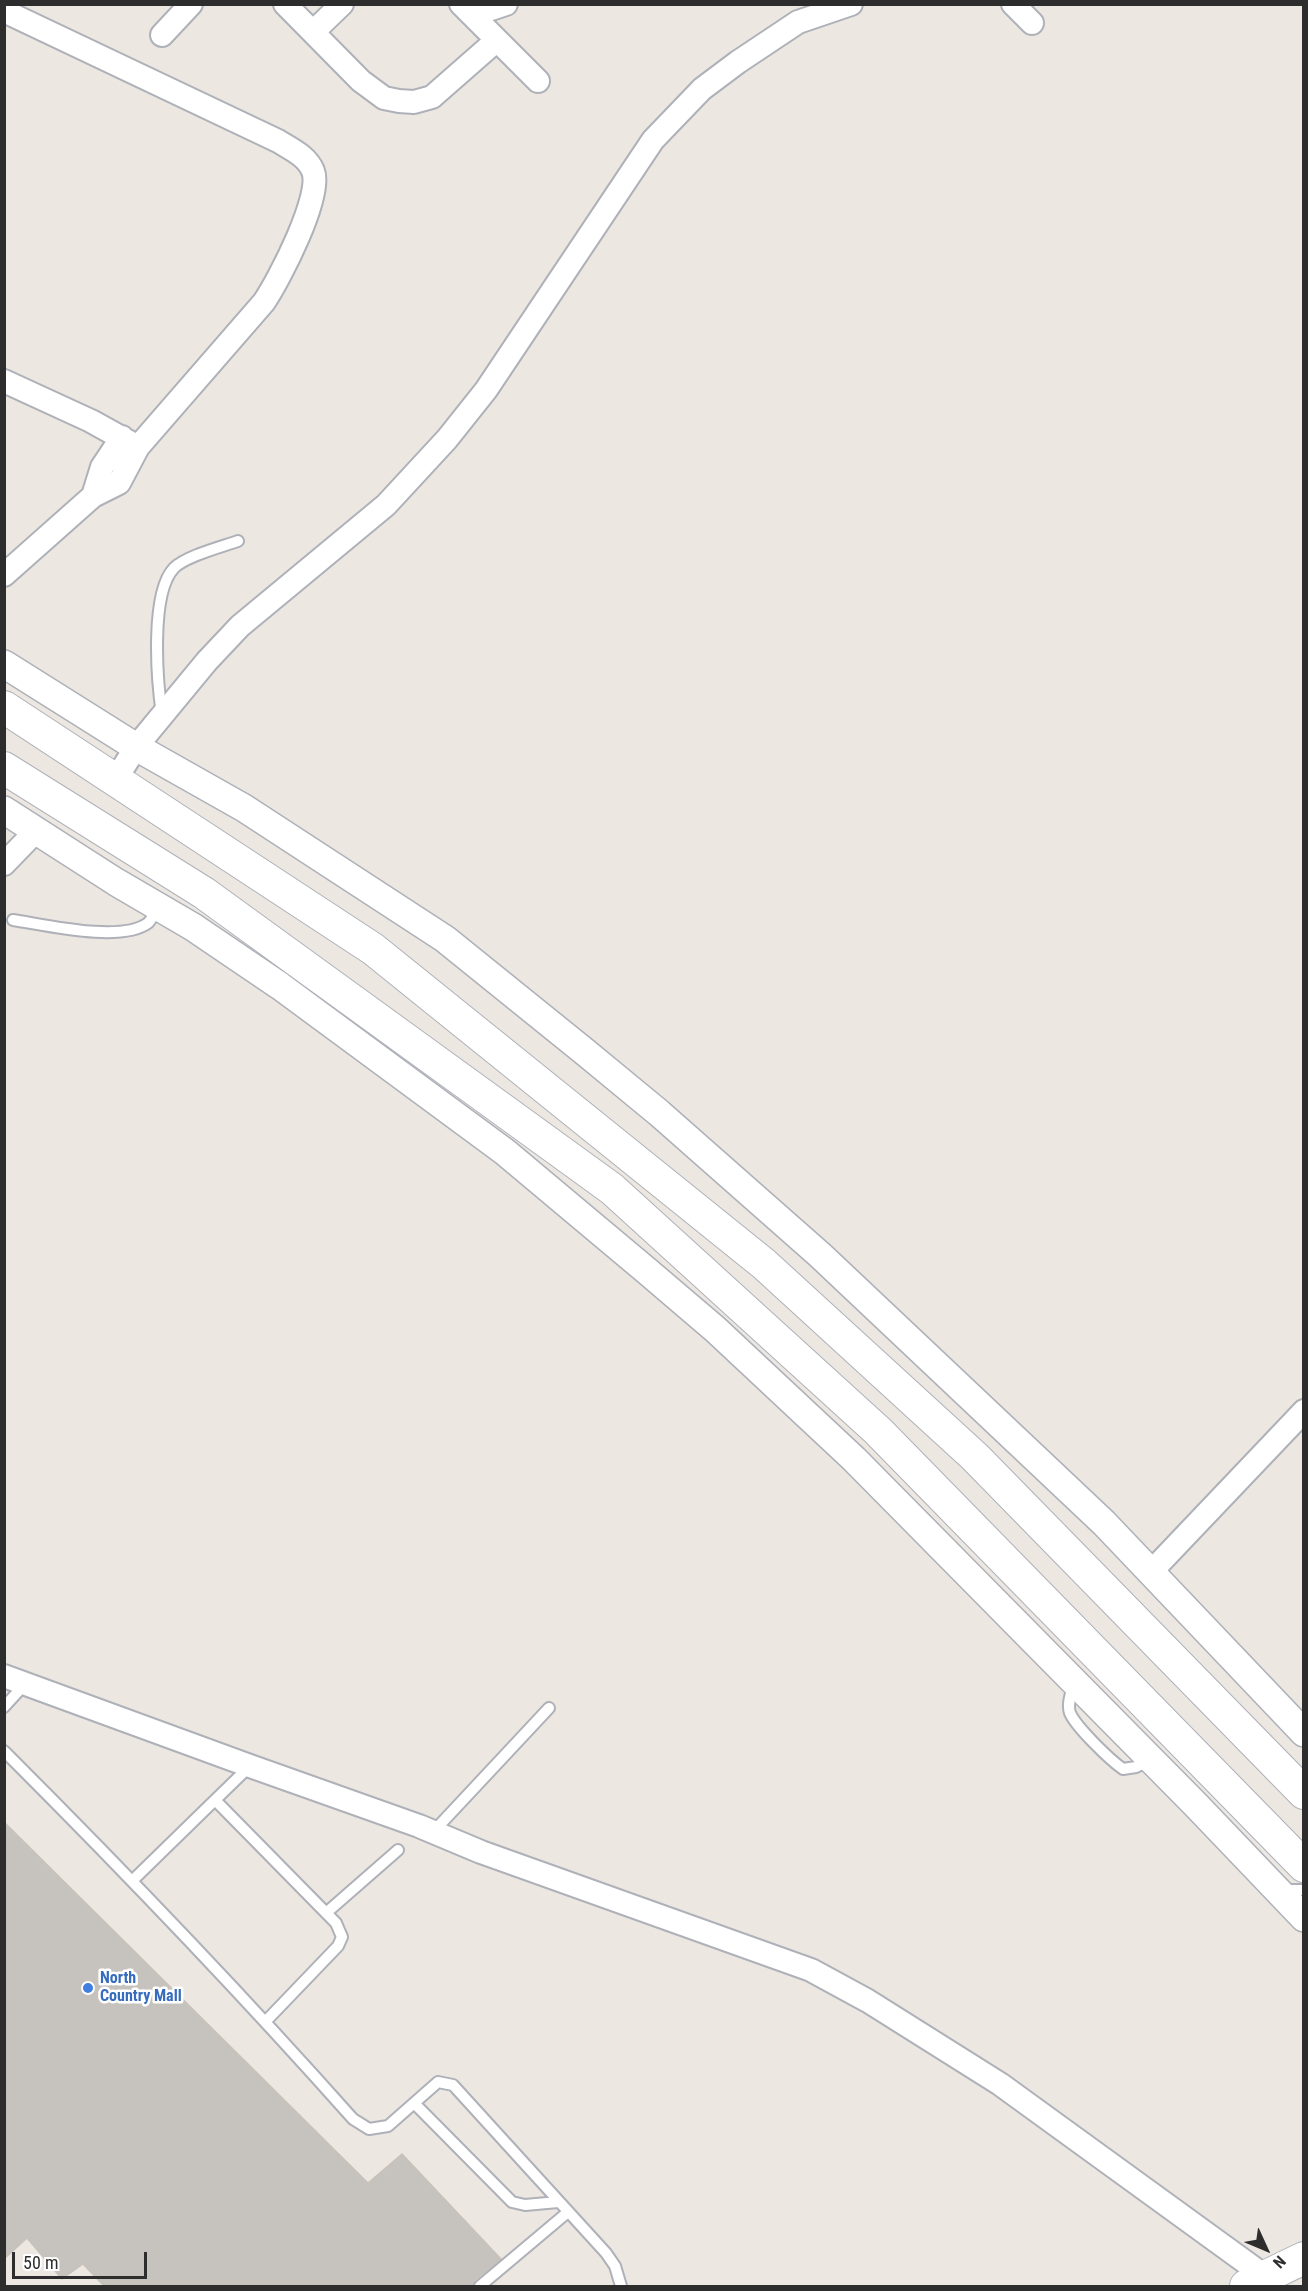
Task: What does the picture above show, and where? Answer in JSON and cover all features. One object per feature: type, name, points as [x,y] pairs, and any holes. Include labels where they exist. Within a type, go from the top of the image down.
[{"type":"main road","points":[[4,707],[373,949],[764,1264],[975,1456],[1304,1793]]},
{"type":"main road","points":[[4,768],[204,893],[612,1189],[878,1431],[1304,1866]]},
{"type":"main road","points":[[1256,2282],[1304,2258]]},
{"type":"street","points":[[162,35],[191,4]]},
{"type":"street","points":[[285,4],[375,92],[384,98],[399,101],[424,100],[432,97],[496,40]]},
{"type":"street","points":[[313,32],[342,4]]},
{"type":"street","points":[[461,4],[538,81]]},
{"type":"street","points":[[487,4],[491,9],[506,4]]},
{"type":"street","points":[[116,779],[136,747],[207,661],[240,626],[386,505],[447,439],[510,354],[653,140],[675,116],[702,89],[791,27],[818,14],[851,4]]},
{"type":"street","points":[[1013,4],[1032,23]]},
{"type":"street","points":[[4,11],[278,141],[302,156],[313,171],[315,183],[311,203],[293,248],[272,290],[130,442],[119,483],[93,496],[4,575]]},
{"type":"street","points":[[4,381],[130,442]]},
{"type":"street","points":[[4,664],[136,747],[244,808],[445,939],[585,1052],[668,1121],[820,1255],[1096,1516],[1304,1733]]},
{"type":"street","points":[[4,810],[116,882],[193,927],[280,986],[505,1152],[647,1270],[715,1329],[854,1459],[1075,1681],[1304,1918]]},
{"type":"street","points":[[4,864],[36,831]]},
{"type":"street","points":[[1150,1573],[1304,1411]]},
{"type":"street","points":[[15,1680],[434,1831],[481,1852],[811,1970],[868,2001],[1000,2084],[1256,2282]]},
{"type":"lane","points":[[162,717],[156,654],[159,610],[168,576],[178,565],[238,541]]},
{"type":"lane","points":[[13,920],[109,933],[137,929],[150,921],[158,907]]},
{"type":"lane","points":[[4,1707],[15,1680]]},
{"type":"lane","points":[[434,1831],[549,1708]]},
{"type":"lane","points":[[4,1751],[133,1881],[266,2021],[353,2119],[369,2129],[388,2126],[438,2082],[453,2085],[606,2253],[615,2266],[621,2286]]},
{"type":"lane","points":[[133,1881],[250,1766]]},
{"type":"lane","points":[[215,1800],[326,1913],[339,1928],[342,1937],[341,1941],[266,2021]]},
{"type":"lane","points":[[326,1913],[398,1850]]},
{"type":"lane","points":[[1276,1889],[1304,1890]]},
{"type":"lane","points":[[414,2103],[512,2202],[525,2205],[558,2202]]},
{"type":"lane","points":[[480,2286],[568,2212]]},
{"type":"building","name":"North Country Mall","points":[[4,1822],[368,2183],[402,2154],[501,2259],[475,2280],[472,2286],[104,2286],[83,2264],[62,2279],[27,2238],[4,2259]]},
{"type":"place","name":"North Country Mall","points":[[88,1988]]}]
